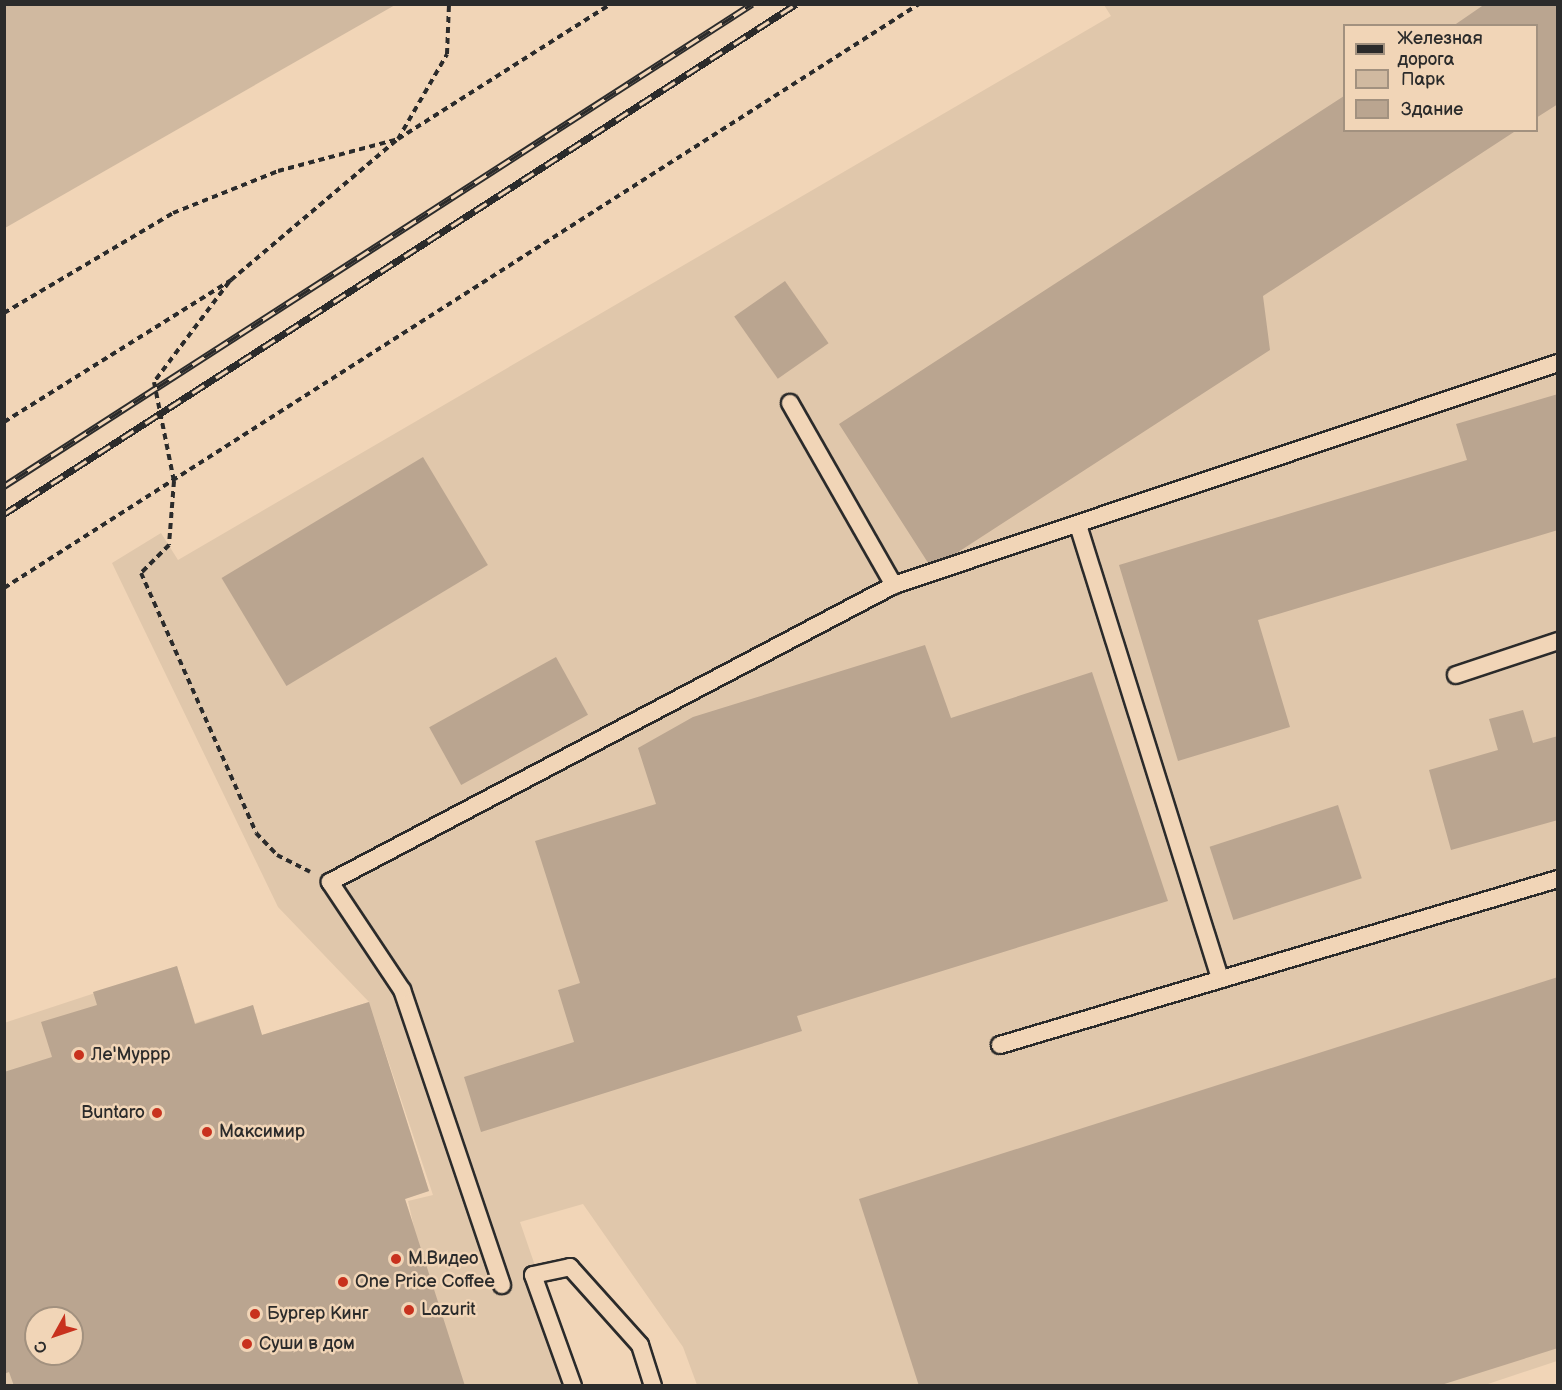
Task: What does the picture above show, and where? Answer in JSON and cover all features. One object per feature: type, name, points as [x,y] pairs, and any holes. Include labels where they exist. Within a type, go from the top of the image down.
[{"type":"lane","points":[[502,1285],[402,990],[330,882],[894,585],[1557,363]]},
{"type":"lane","points":[[790,403],[894,585]]},
{"type":"lane","points":[[1077,525],[1220,979]]},
{"type":"lane","points":[[1456,675],[1557,641]]},
{"type":"lane","points":[[1000,1045],[1557,879]]},
{"type":"lane","points":[[573,1386],[533,1275],[570,1267],[640,1346],[653,1386]]},
{"type":"path","points":[[4,313],[173,213],[278,171],[398,139],[447,54],[449,4]]},
{"type":"path","points":[[4,422],[231,280],[398,139],[611,4]]},
{"type":"path","points":[[4,588],[919,4]]},
{"type":"path","points":[[231,280],[154,382],[174,481],[169,545],[141,573],[256,833],[277,855],[330,882]]},
{"type":"shaded area","points":[[1104,5],[1557,5],[1557,1361],[1482,1386],[697,1385],[683,1347],[583,1204],[520,1222],[576,1385],[5,1385],[4,1023],[177,966],[195,1023],[253,1005],[262,1035],[369,1002],[278,907],[112,563],[161,533],[178,560],[1111,16]],"holes":[[[369,1003],[433,1195],[408,1201],[414,1227],[405,1199],[429,1191]]]},
{"type":"green space","points":[[5,4],[395,4],[395,5],[5,228]]},
{"type":"building","points":[[1485,4],[1558,4],[1558,104],[1538,117],[1538,24],[1456,24]]},
{"type":"building","points":[[1343,97],[1343,132],[1514,132],[1263,296],[1270,350],[932,569],[839,424]]},
{"type":"building","points":[[785,281],[829,343],[778,379],[734,317]]},
{"type":"building","points":[[1558,394],[1558,530],[1258,620],[1290,727],[1178,761],[1119,565],[1467,460],[1456,424]]},
{"type":"building","points":[[423,457],[488,565],[286,686],[222,578]]},
{"type":"building","points":[[925,645],[951,718],[1092,672],[1168,901],[797,1016],[802,1031],[481,1132],[464,1077],[574,1042],[558,990],[580,983],[535,841],[656,804],[638,748],[693,717]]},
{"type":"building","points":[[556,657],[588,715],[461,785],[429,727]]},
{"type":"building","points":[[1523,710],[1533,743],[1558,736],[1558,820],[1451,850],[1429,770],[1498,750],[1489,719]]},
{"type":"building","points":[[1338,805],[1362,878],[1233,920],[1210,847]]},
{"type":"building","name":"Максимир","points":[[177,966],[195,1024],[253,1005],[262,1035],[369,1002],[429,1191],[405,1199],[465,1386],[14,1386],[9,1372],[4,1374],[4,1072],[52,1057],[41,1022],[97,1005],[93,992]]},
{"type":"building","points":[[1558,977],[1558,1348],[1438,1386],[919,1386],[859,1199]]},
{"type":"railway","points":[[4,486],[752,4]]},
{"type":"railway","points":[[4,514],[796,4]]},
{"type":"place","name":"Ле'Муррр","points":[[79,1055]]},
{"type":"place","name":"Buntaro","points":[[157,1113]]},
{"type":"place","name":"Максимир","points":[[207,1132]]},
{"type":"place","name":"М.Видео","points":[[396,1259]]},
{"type":"place","name":"One Price Coffee","points":[[343,1282]]},
{"type":"place","name":"Lazurit","points":[[409,1310]]},
{"type":"place","name":"Бургер Кинг","points":[[255,1314]]},
{"type":"place","name":"Суши в дом","points":[[247,1344]]}]
